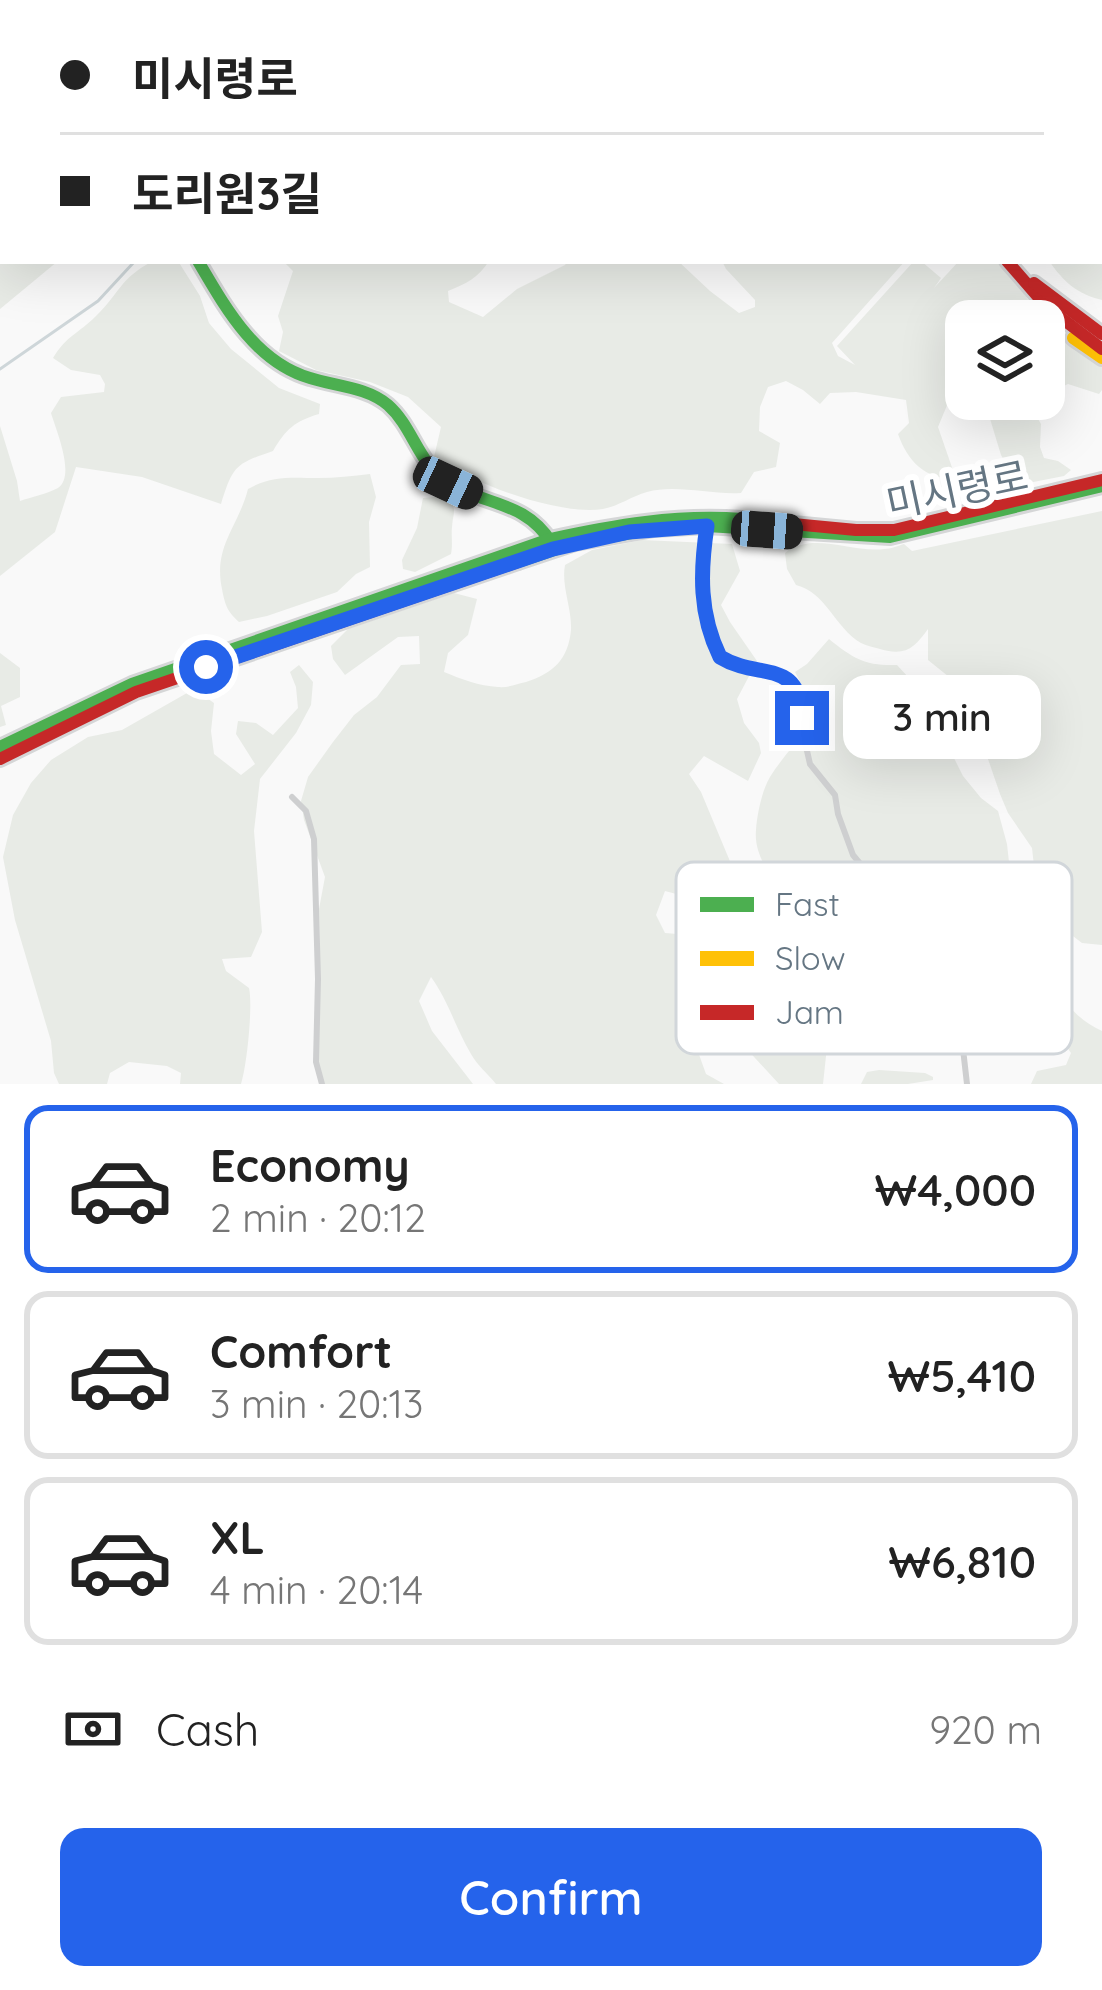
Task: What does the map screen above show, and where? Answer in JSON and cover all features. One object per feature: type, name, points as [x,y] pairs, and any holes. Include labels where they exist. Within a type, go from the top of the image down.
[{"type":"main road","points":[[200,264],[243,329],[268,356],[295,374],[380,400],[398,415],[425,464],[448,483],[540,521],[552,544]]},
{"type":"main road","points":[[1014,264],[1033,287],[1102,345]]},
{"type":"main road","name":"미시령로","points":[[0,747],[132,683],[614,525],[735,518],[894,530],[1102,483]]},
{"type":"main road","name":"미시령로","points":[[0,759],[136,692],[552,544],[707,526],[890,537],[1102,483]]},
{"type":"street","points":[[707,526],[701,592],[720,657],[737,667],[778,674],[796,686],[810,764],[836,795],[838,814],[859,862]]},
{"type":"street","points":[[292,797],[306,811],[314,839],[316,1062],[322,1084]]},
{"type":"street","points":[[964,1054],[967,1084]]},
{"type":"shaded area","points":[[0,264],[54,264],[0,309]]},
{"type":"shaded area","points":[[180,264],[200,296],[209,323],[231,349],[279,388],[320,404],[319,414],[292,427],[273,451],[237,468],[221,504],[142,477],[76,467],[55,532],[0,576],[0,426],[20,501],[58,488],[65,463],[51,413],[61,397],[104,392],[105,384],[100,375],[71,370],[53,358],[142,267]]},
{"type":"shaded area","points":[[286,264],[487,264],[472,279],[448,291],[449,302],[483,317],[517,289],[566,264],[681,264],[739,313],[755,307],[755,300],[724,264],[902,264],[832,343],[838,356],[855,365],[837,346],[911,264],[925,264],[941,278],[934,288],[956,264],[1005,264],[1028,300],[945,300],[945,410],[938,427],[956,479],[927,472],[907,453],[898,434],[909,423],[906,400],[830,393],[820,404],[786,381],[768,387],[760,407],[759,431],[780,443],[776,467],[754,472],[741,493],[658,490],[615,506],[584,510],[492,487],[434,457],[441,427],[408,397],[370,382],[316,370],[279,351],[283,332],[278,316],[293,271]]},
{"type":"shaded area","points":[[1051,264],[1102,264],[1102,300],[1085,294]]},
{"type":"shaded area","points":[[1065,335],[1102,365],[1099,394],[1068,384]]},
{"type":"shaded area","points":[[990,420],[1039,420],[1044,458],[1071,470],[1064,476],[1018,485],[1001,455]]},
{"type":"shaded area","points":[[370,474],[376,497],[369,522],[370,567],[337,592],[239,622],[224,599],[220,574],[228,538],[248,489],[282,478]]},
{"type":"shaded area","points":[[444,496],[454,510],[451,554],[415,572],[403,569],[423,498]]},
{"type":"shaded area","points":[[1102,511],[1102,945],[1082,943],[1072,935],[1072,862],[1034,862],[1032,848],[1000,794],[964,689],[928,660],[928,629],[903,651],[861,643],[823,602],[796,585],[785,553],[819,543],[871,549],[904,544],[912,551]]},
{"type":"shaded area","points":[[642,540],[732,544],[740,571],[721,605],[757,661],[737,699],[761,753],[748,781],[704,756],[689,774],[730,862],[676,862],[676,894],[665,891],[656,915],[665,933],[676,934],[676,1054],[699,1054],[706,1074],[724,1084],[496,1084],[471,1054],[431,977],[419,1001],[432,1031],[473,1084],[319,1084],[319,909],[325,877],[301,801],[308,777],[354,715],[377,697],[401,665],[420,664],[419,636],[398,637],[345,675],[333,659],[331,646],[348,629],[454,593],[477,599],[468,635],[448,653],[444,672],[491,686],[526,682],[551,670],[563,657],[571,630],[565,565],[592,550]]},
{"type":"shaded area","points":[[829,639],[860,660],[897,665],[958,731],[951,752],[963,776],[998,811],[1009,862],[763,862],[756,841],[759,810],[767,782],[808,718],[795,672]]},
{"type":"shaded area","points":[[0,653],[20,668],[20,697],[1,706],[6,725],[0,727]]},
{"type":"shaded area","points":[[299,665],[313,682],[311,705],[260,779],[254,831],[262,932],[251,957],[222,959],[226,971],[249,988],[249,1036],[241,1084],[180,1084],[181,1073],[167,1066],[129,1062],[110,1073],[107,1084],[59,1084],[3,857],[13,815],[31,783],[51,760],[88,737],[122,730],[194,689],[214,703],[214,754],[241,775],[255,764],[236,734],[238,721],[256,723],[273,735],[298,708],[290,672]]},
{"type":"shaded area","points":[[1072,1008],[1102,1031],[1102,1084],[1031,1084],[1037,1071],[1066,1065],[1072,1054]]},
{"type":"shaded area","points":[[751,1054],[826,1054],[823,1084],[779,1084]]},
{"type":"shaded area","points":[[867,1072],[925,1073],[933,1080],[861,1084]]},
{"type":"waterway","points":[[0,369],[98,301],[132,264]]},
{"type":"traffic: fast","points":[[200,264],[244,331],[273,359],[310,378],[380,399],[397,414],[439,476],[517,511],[551,542]]},
{"type":"traffic: fast","points":[[518,562],[575,543],[654,529],[707,526],[890,537],[1102,486]]},
{"type":"traffic: fast","points":[[0,747],[132,684],[550,539],[646,522],[742,519]]},
{"type":"traffic: slow","points":[[1073,338],[1102,358]]},
{"type":"traffic: jam","points":[[1010,264],[1047,307],[1102,349]]},
{"type":"traffic: jam","points":[[1034,283],[1102,334]]},
{"type":"traffic: jam","points":[[742,519],[894,530],[1102,480]]},
{"type":"traffic: jam","points":[[0,759],[136,692],[518,562]]},
{"type":"route","points":[[206,667],[553,549],[629,532],[707,526],[701,592],[720,657],[737,667],[788,679],[800,693],[802,718]]}]
